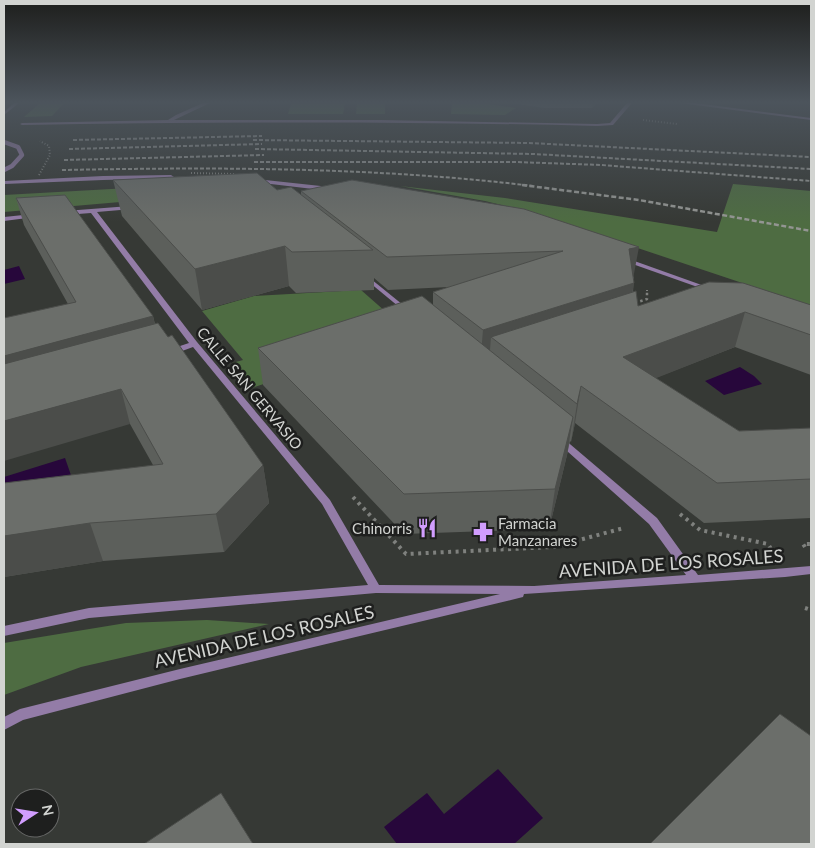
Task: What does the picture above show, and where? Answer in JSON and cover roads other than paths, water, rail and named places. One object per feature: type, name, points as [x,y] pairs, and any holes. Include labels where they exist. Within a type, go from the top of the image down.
[{"type":"street","points":[[4,170],[12,166],[22,155],[21,150],[16,146],[6,143]]},
{"type":"street","points":[[4,177],[56,181]]},
{"type":"street","points":[[4,183],[103,178],[176,178]]},
{"type":"street","points":[[247,180],[338,189]]},
{"type":"street","points":[[61,214],[141,207]]},
{"type":"street","name":"CALLE SAN GERVASIO","points":[[94,211],[194,344],[326,502],[376,589]]},
{"type":"street","points":[[4,219],[43,215]]},
{"type":"street","points":[[616,257],[715,294]]},
{"type":"street","points":[[360,272],[412,316]]},
{"type":"street","points":[[705,298],[715,294]]},
{"type":"street","points":[[166,353],[194,344]]},
{"type":"street","points":[[555,436],[653,521],[694,578]]},
{"type":"street","name":"AVENIDA DE LOS ROSALES","points":[[4,631],[89,613],[376,589],[534,590],[811,570]]},
{"type":"street","name":"AVENIDA DE LOS ROSALES","points":[[4,724],[20,715],[171,676],[534,590]]},
{"type":"railway","points":[[490,143],[811,157]]},
{"type":"railway","points":[[69,149],[262,144]]},
{"type":"railway","points":[[255,149],[533,154],[811,169]]},
{"type":"railway","points":[[64,160],[264,155]]},
{"type":"railway","points":[[254,162],[516,162],[601,165],[811,181]]},
{"type":"railway","points":[[62,170],[298,170],[415,175],[533,186]]},
{"type":"railway","points":[[522,185],[639,200],[811,231]]},
{"type":"place","name":"Chinorris","points":[[427,528]]},
{"type":"place","name":"Farmacia Manzanares","points":[[483,532]]}]
